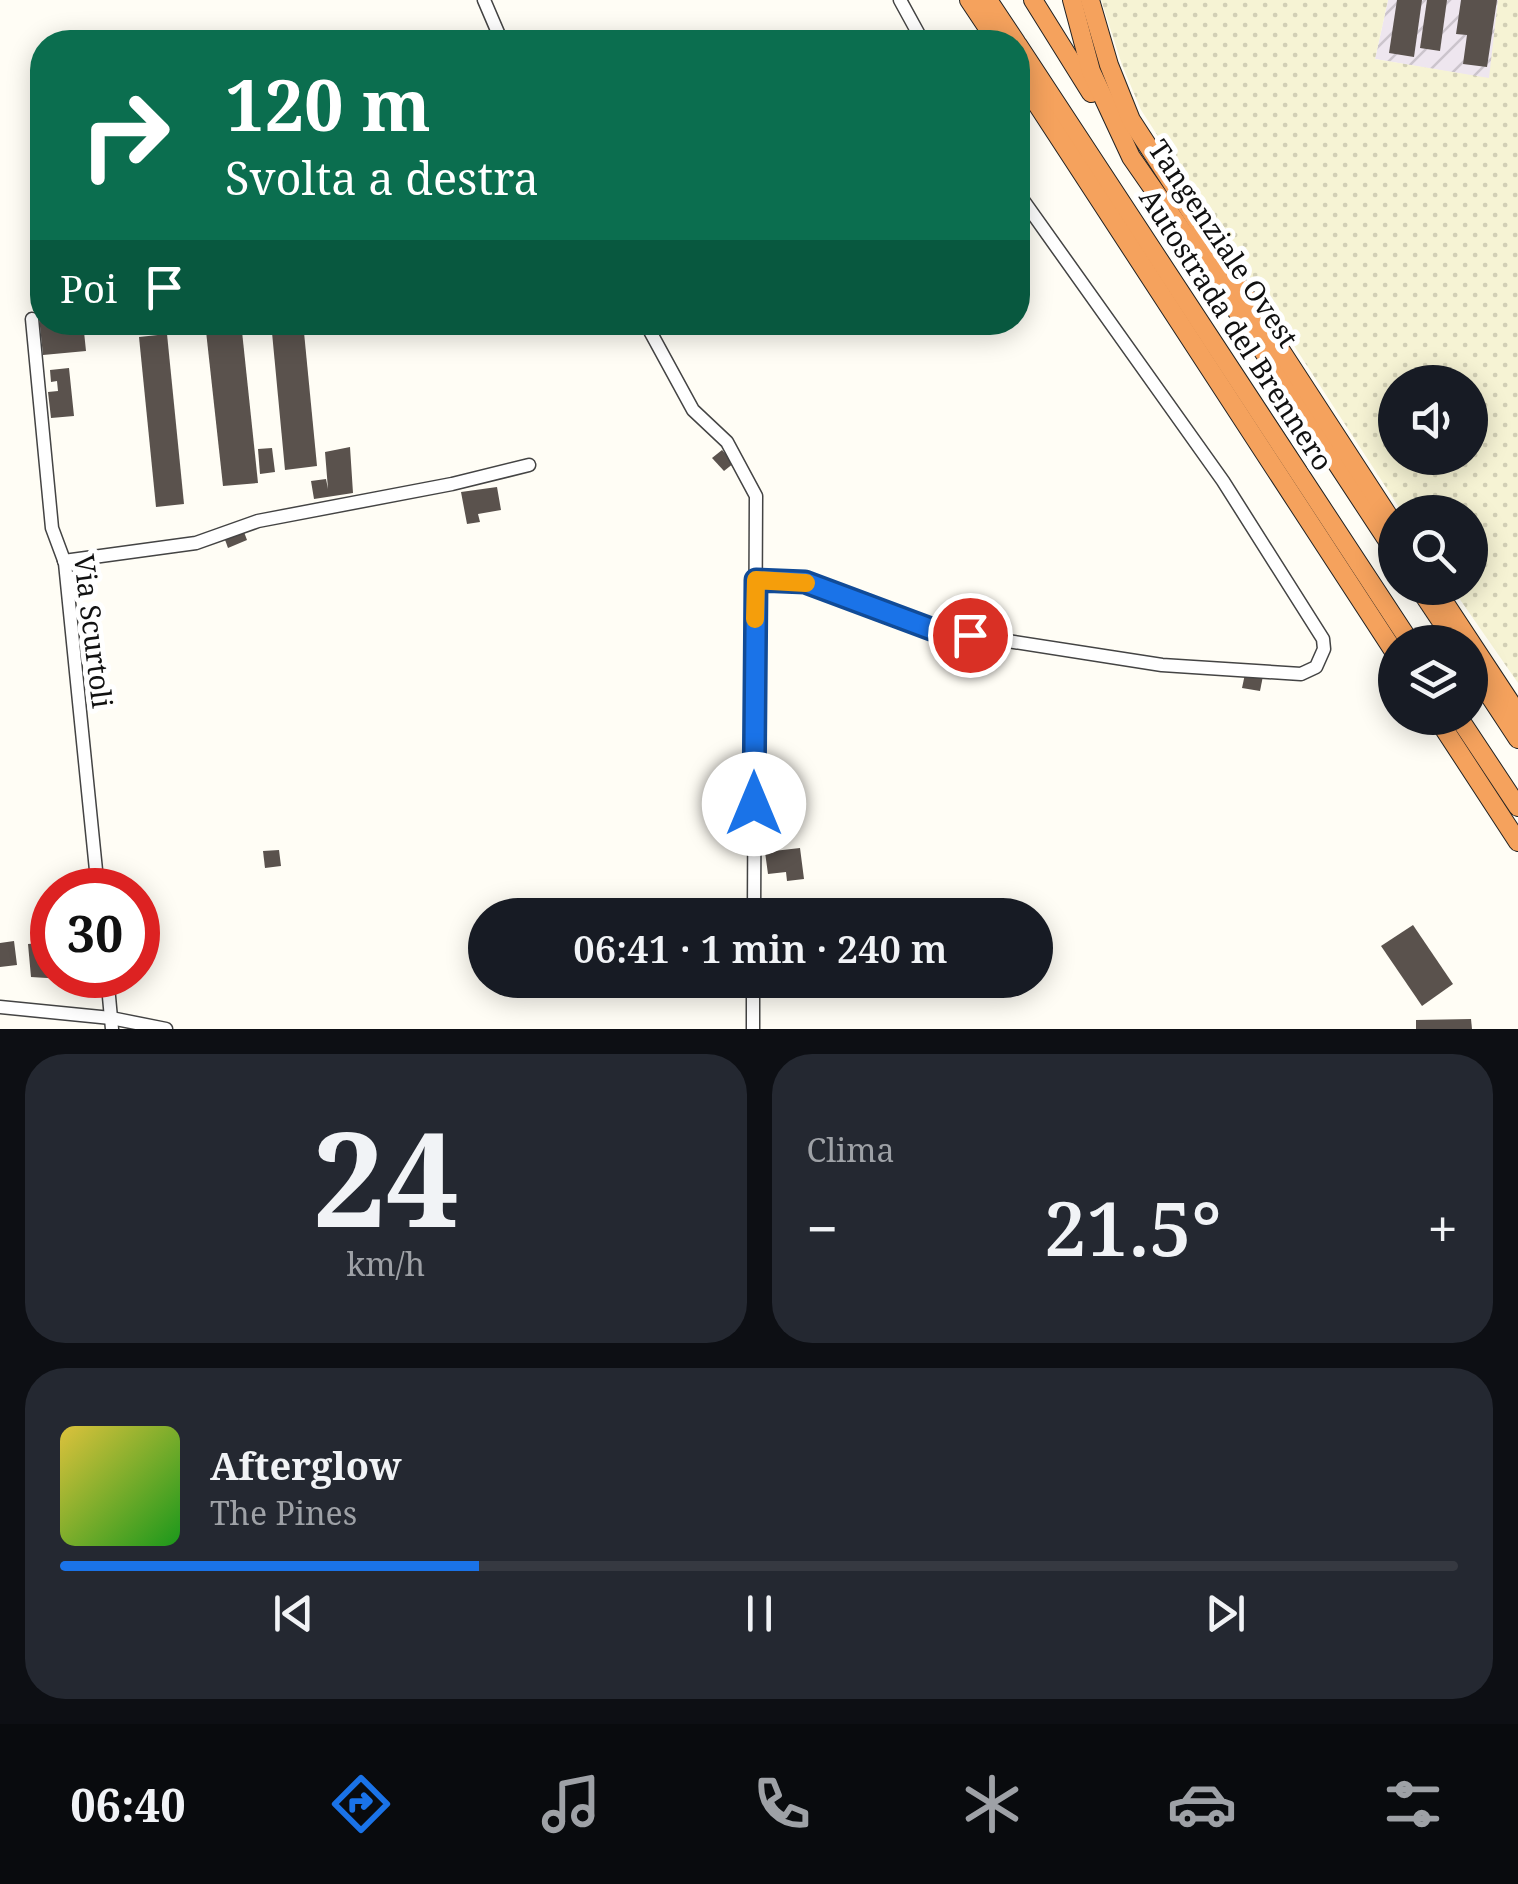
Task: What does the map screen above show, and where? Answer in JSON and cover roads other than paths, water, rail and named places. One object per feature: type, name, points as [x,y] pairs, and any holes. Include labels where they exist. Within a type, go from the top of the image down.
[{"type":"highway","points":[[969,0],[988,30]]},
{"type":"highway","name":"Autostrada del Brennero","points":[[988,0],[1008,30]]},
{"type":"highway","points":[[1033,0],[1131,157]]},
{"type":"highway","name":"Tangenziale Ovest","points":[[1072,0],[1091,70],[1131,157],[1218,281],[1378,526]]},
{"type":"highway","name":"Tangenziale Ovest","points":[[1090,0],[1109,66],[1132,120],[1378,500]]},
{"type":"highway","name":"Autostrada del Brennero","points":[[1030,64],[1399,625]]},
{"type":"highway","name":"Autostrada del Brennero","points":[[1030,92],[1378,627]]},
{"type":"highway","points":[[1446,605],[1518,714]]},
{"type":"highway","points":[[1488,693],[1518,739]]},
{"type":"highway","points":[[1448,735],[1518,842]]},
{"type":"highway","points":[[1470,735],[1518,807]]},
{"type":"street","points":[[484,0],[497,30]]},
{"type":"street","points":[[900,0],[916,30]]},
{"type":"street","points":[[756,580],[805,582],[931,629],[1162,665],[1301,674],[1316,667],[1324,649],[1323,638],[1223,481],[1030,211]]},
{"type":"street","name":"Via Scurtoli","points":[[34,335],[52,528],[64,560],[96,868]]},
{"type":"street","points":[[652,335],[693,410],[727,442],[756,496],[754,898]]},
{"type":"street","points":[[64,560],[196,543],[258,521],[452,484],[529,464]]},
{"type":"street","points":[[109,998],[112,1024]]},
{"type":"street","points":[[753,998],[753,1029]]},
{"type":"street","points":[[0,1006],[166,1029]]}]
